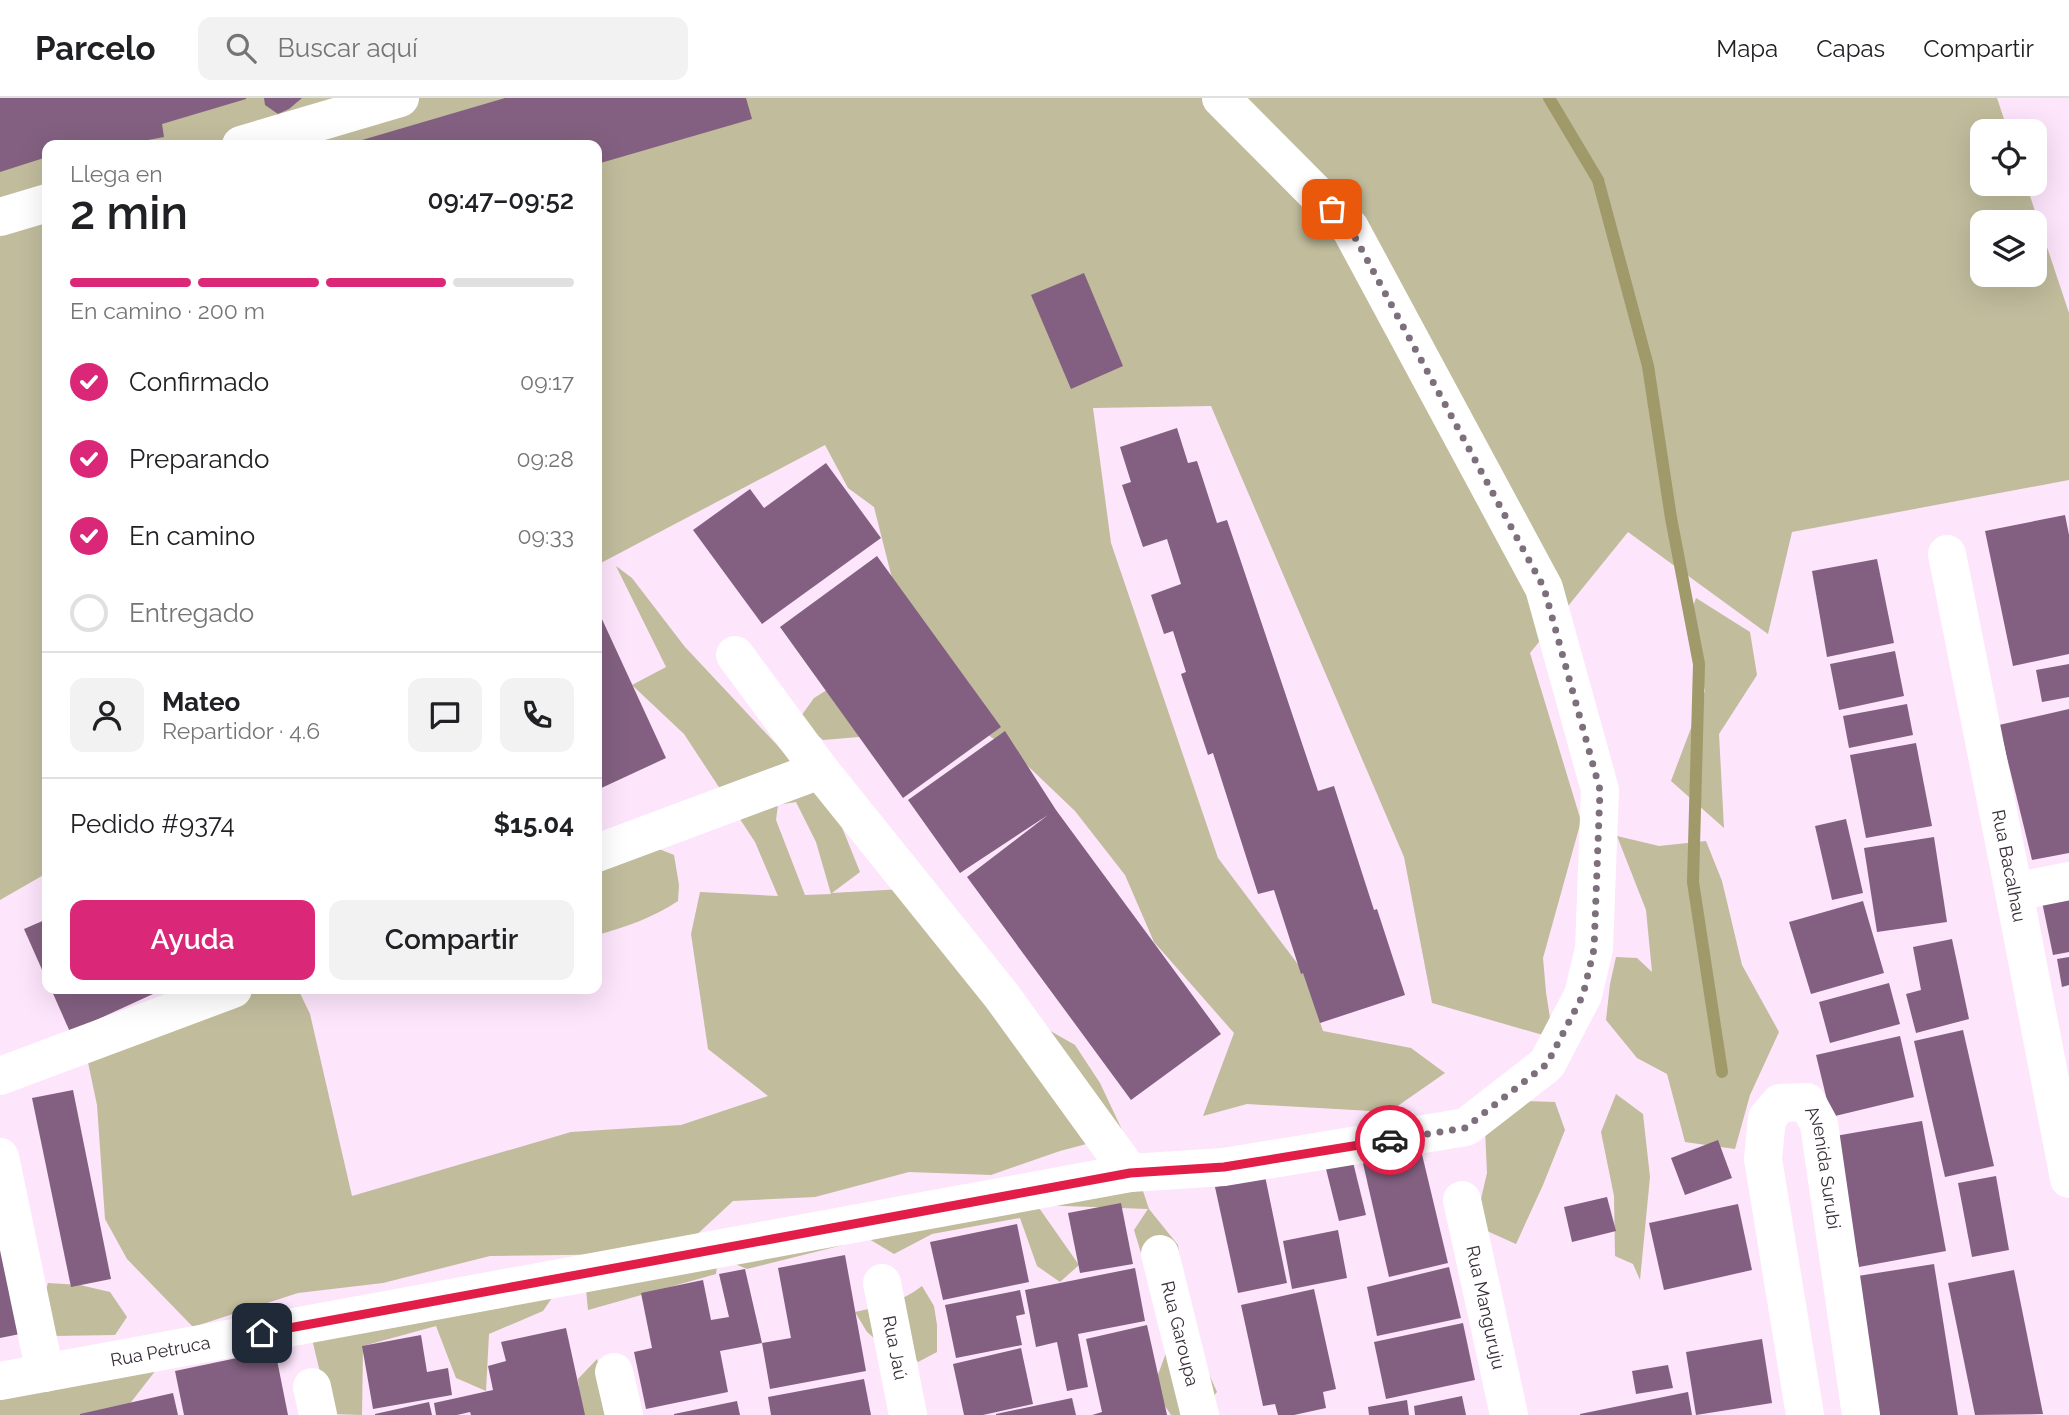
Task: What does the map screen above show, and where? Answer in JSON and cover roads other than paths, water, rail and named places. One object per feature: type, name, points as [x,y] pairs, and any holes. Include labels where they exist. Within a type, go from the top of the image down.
[{"type":"street","points":[[258,140],[400,98]]},
{"type":"street","name":"Rua Petruca","points":[[0,1381],[1130,1173],[1224,1167],[1465,1128],[1547,1064],[1583,995],[1594,949],[1600,790],[1544,588],[1350,228],[1221,98]]},
{"type":"street","points":[[0,217],[42,204]]},
{"type":"street","name":"Rua Bacalhau","points":[[1947,554],[2069,1179]]},
{"type":"street","points":[[735,655],[820,770],[1001,995],[1130,1173]]},
{"type":"street","points":[[602,851],[820,770]]},
{"type":"street","points":[[2014,892],[2069,881]]},
{"type":"street","points":[[0,1076],[220,994]]},
{"type":"street","name":"Avenida Surubi","points":[[1805,1415],[1762,1159],[1767,1118],[1780,1103],[1807,1102],[1819,1124],[1861,1415]]},
{"type":"street","points":[[0,1157],[45,1373]]},
{"type":"street","name":"Rua Manguruju","points":[[1462,1200],[1509,1415]]},
{"type":"street","name":"Rua Garoupa","points":[[1160,1254],[1200,1415]]},
{"type":"street","name":"Rua Jaú","points":[[882,1283],[908,1415]]},
{"type":"street","points":[[614,1372],[624,1415]]},
{"type":"waterway","points":[[1549,98],[1598,180],[1648,366],[1671,518],[1699,664],[1693,882],[1722,1072]]}]
